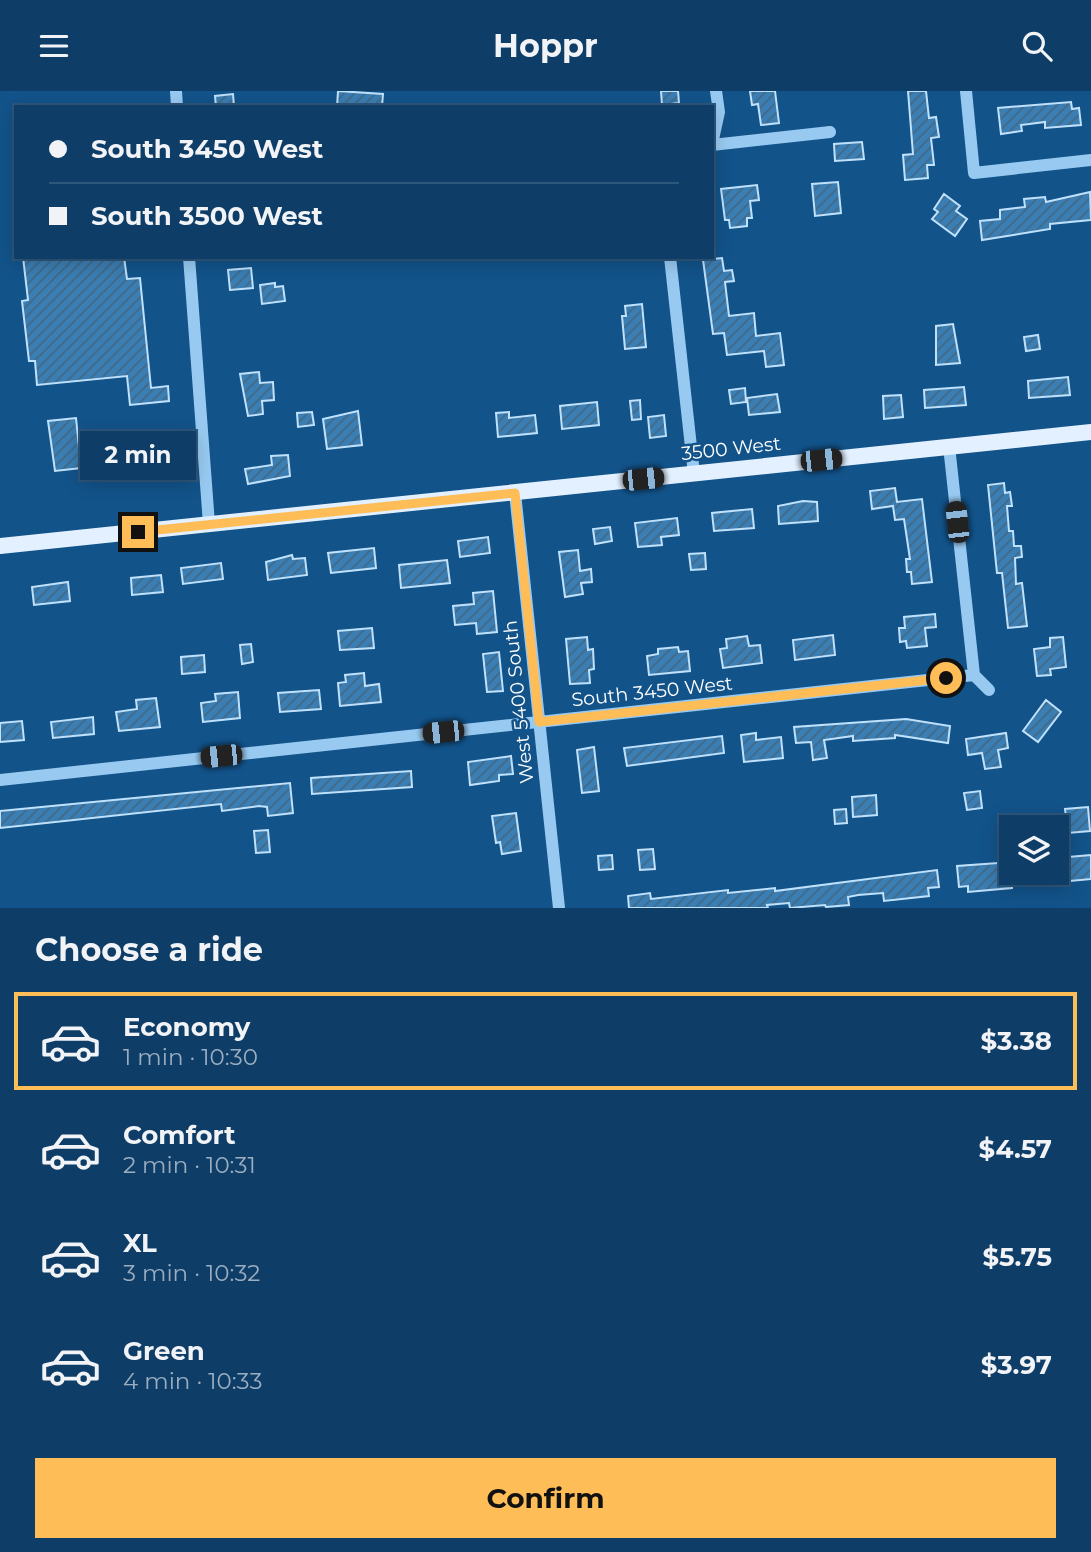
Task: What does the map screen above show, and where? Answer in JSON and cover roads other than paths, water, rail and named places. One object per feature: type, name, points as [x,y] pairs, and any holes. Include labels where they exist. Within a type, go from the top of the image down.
[{"type":"main road","name":"3500 West","points":[[0,546],[1091,432]]},
{"type":"street","points":[[714,135],[719,112],[716,91]]},
{"type":"street","points":[[966,91],[974,173],[1091,160]]},
{"type":"street","points":[[714,144],[830,132]]},
{"type":"street","points":[[189,259],[209,524]]},
{"type":"street","points":[[670,259],[694,474]]},
{"type":"street","points":[[949,446],[974,675],[989,689]]},
{"type":"street","name":"West 5400 South","points":[[515,493],[559,908]]},
{"type":"street","name":"South 3450 West","points":[[0,780],[974,675]]}]
